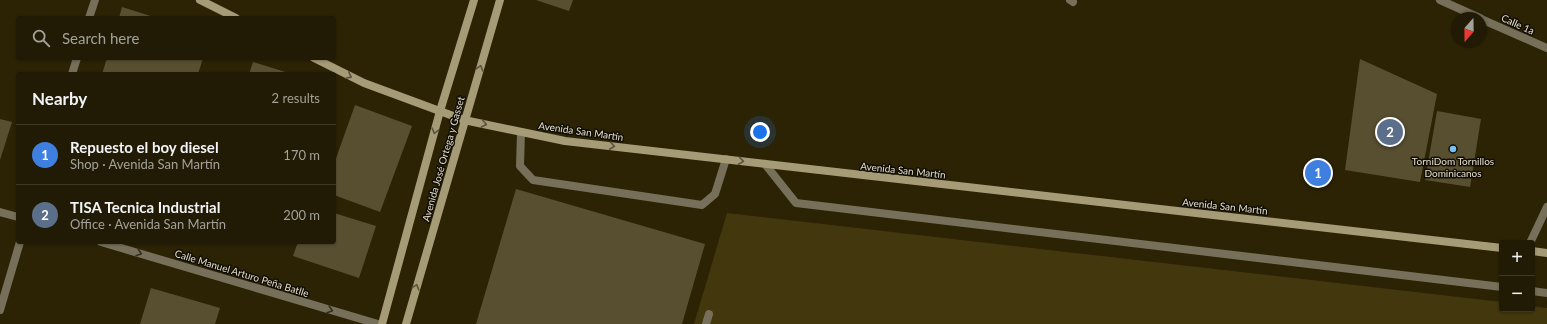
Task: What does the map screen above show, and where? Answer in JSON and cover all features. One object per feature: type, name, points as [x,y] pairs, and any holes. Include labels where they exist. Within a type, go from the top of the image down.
[{"type":"main road","points":[[200,0],[232,16]]},
{"type":"main road","name":"Avenida José Ortega y Gasset","points":[[382,324],[440,111],[474,0]]},
{"type":"main road","name":"Avenida José Ortega y Gasset","points":[[406,324],[500,0]]},
{"type":"main road","name":"Avenida San Martín","points":[[318,60],[364,83],[464,120],[565,141],[1499,248]]},
{"type":"main road","points":[[1535,251],[1547,253]]},
{"type":"street","points":[[90,16],[94,0]]},
{"type":"street","name":"Calle 1a","points":[[1440,0],[1467,12]]},
{"type":"street","name":"Calle 1a","points":[[1487,21],[1547,48]]},
{"type":"street","points":[[73,72],[76,60]]},
{"type":"street","points":[[521,132],[520,166],[533,180],[702,205],[715,194],[726,159]]},
{"type":"street","points":[[765,164],[796,203],[1499,287]]},
{"type":"street","points":[[1531,240],[1547,207]]},
{"type":"street","points":[[0,212],[16,216]]},
{"type":"street","points":[[0,310],[19,244]]},
{"type":"street","name":"Calle Manuel Arturo Peña Batlle","points":[[108,244],[378,324]]},
{"type":"street","points":[[1535,291],[1547,293]]},
{"type":"street","points":[[706,324],[709,314]]},
{"type":"shaded area","points":[[727,213],[1499,302],[1499,312],[1535,312],[1535,306],[1547,308],[1547,324],[694,324]]},
{"type":"building","points":[[536,0],[573,0],[569,11]]},
{"type":"building","points":[[122,7],[151,16],[120,16]]},
{"type":"building","points":[[1360,59],[1437,94],[1420,182],[1345,170]]},
{"type":"building","points":[[106,60],[202,60],[199,72],[103,72]]},
{"type":"building","points":[[253,62],[286,72],[250,72]]},
{"type":"building","points":[[355,105],[412,126],[380,212],[336,196],[336,158]]},
{"type":"building","name":"TorniDom Tornillos Dominicanos","points":[[1437,111],[1481,119],[1470,187],[1425,180]]},
{"type":"building","points":[[0,119],[12,122],[0,160]]},
{"type":"building","points":[[516,189],[705,244],[682,324],[476,324]]},
{"type":"building","points":[[336,214],[376,226],[359,278],[293,256],[297,244],[336,244]]},
{"type":"building","points":[[151,288],[220,308],[215,324],[140,324]]},
{"type":"place","name":"TISA Tecnica Industrial","points":[[1390,132]]},
{"type":"place","name":"TorniDom Tornillos Dominicanos","points":[[1453,149]]},
{"type":"place","name":"Repuesto el boy diesel","points":[[1318,173]]}]
